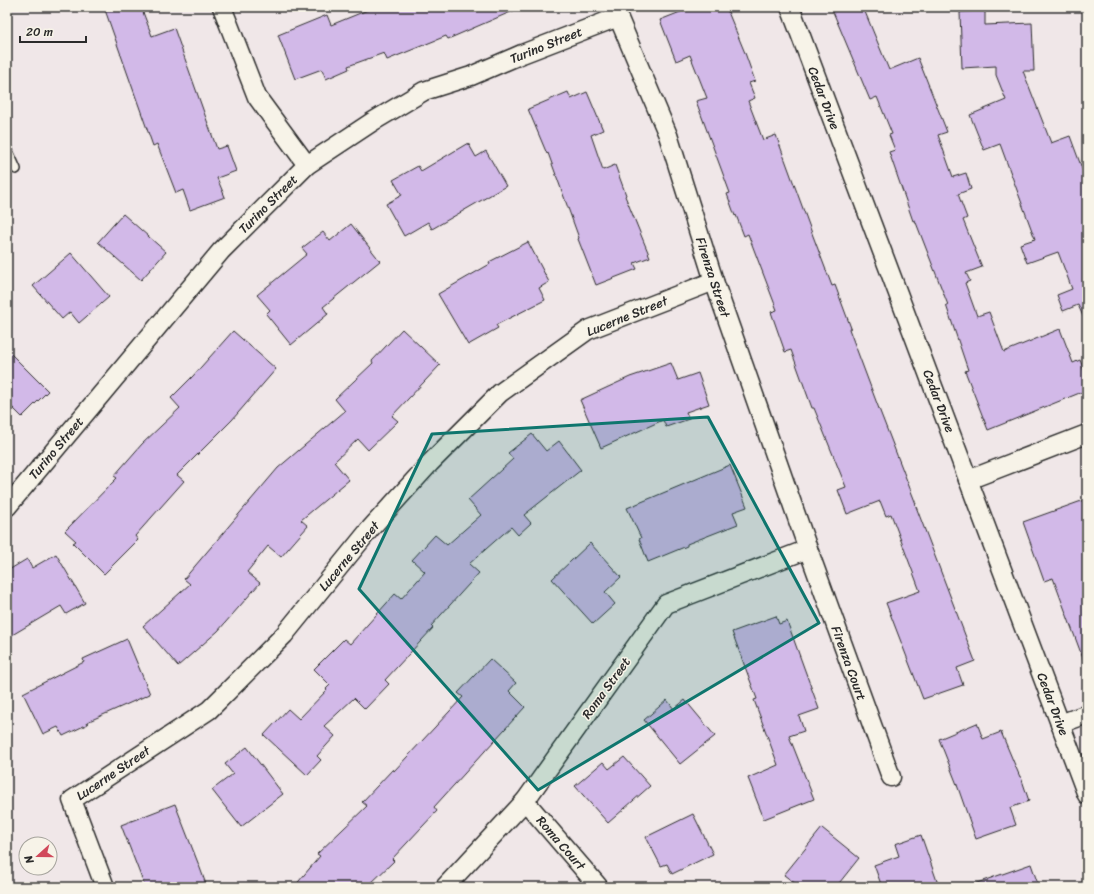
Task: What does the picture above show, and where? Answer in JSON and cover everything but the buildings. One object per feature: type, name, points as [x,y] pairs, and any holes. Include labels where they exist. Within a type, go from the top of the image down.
[{"type":"street","points":[[222,7],[257,97],[307,165]]},
{"type":"street","name":"Cedar Drive","points":[[790,7],[1087,795]]},
{"type":"street","name":"Turino Street","points":[[7,507],[221,251],[307,165],[372,122],[424,91],[471,76],[616,12]]},
{"type":"street","name":"Firenza Street","points":[[616,12],[668,135],[714,281],[808,549]]},
{"type":"street","name":"Lucerne Street","points":[[105,887],[72,800],[209,710],[284,635],[370,529],[430,463],[500,393],[588,330],[714,281]]},
{"type":"street","points":[[968,480],[1087,434]]},
{"type":"street","name":"Firenza Court","points":[[808,549],[891,777]]},
{"type":"street","name":"Roma Street","points":[[445,887],[525,801],[666,604],[808,549]]},
{"type":"street","points":[[1060,724],[1087,714]]},
{"type":"street","name":"Roma Court","points":[[525,801],[598,886]]},
{"type":"lane","points":[[7,148],[16,170]]},
{"type":"highlighted area","points":[[708,417],[819,623],[538,790],[359,589],[432,434]]}]
